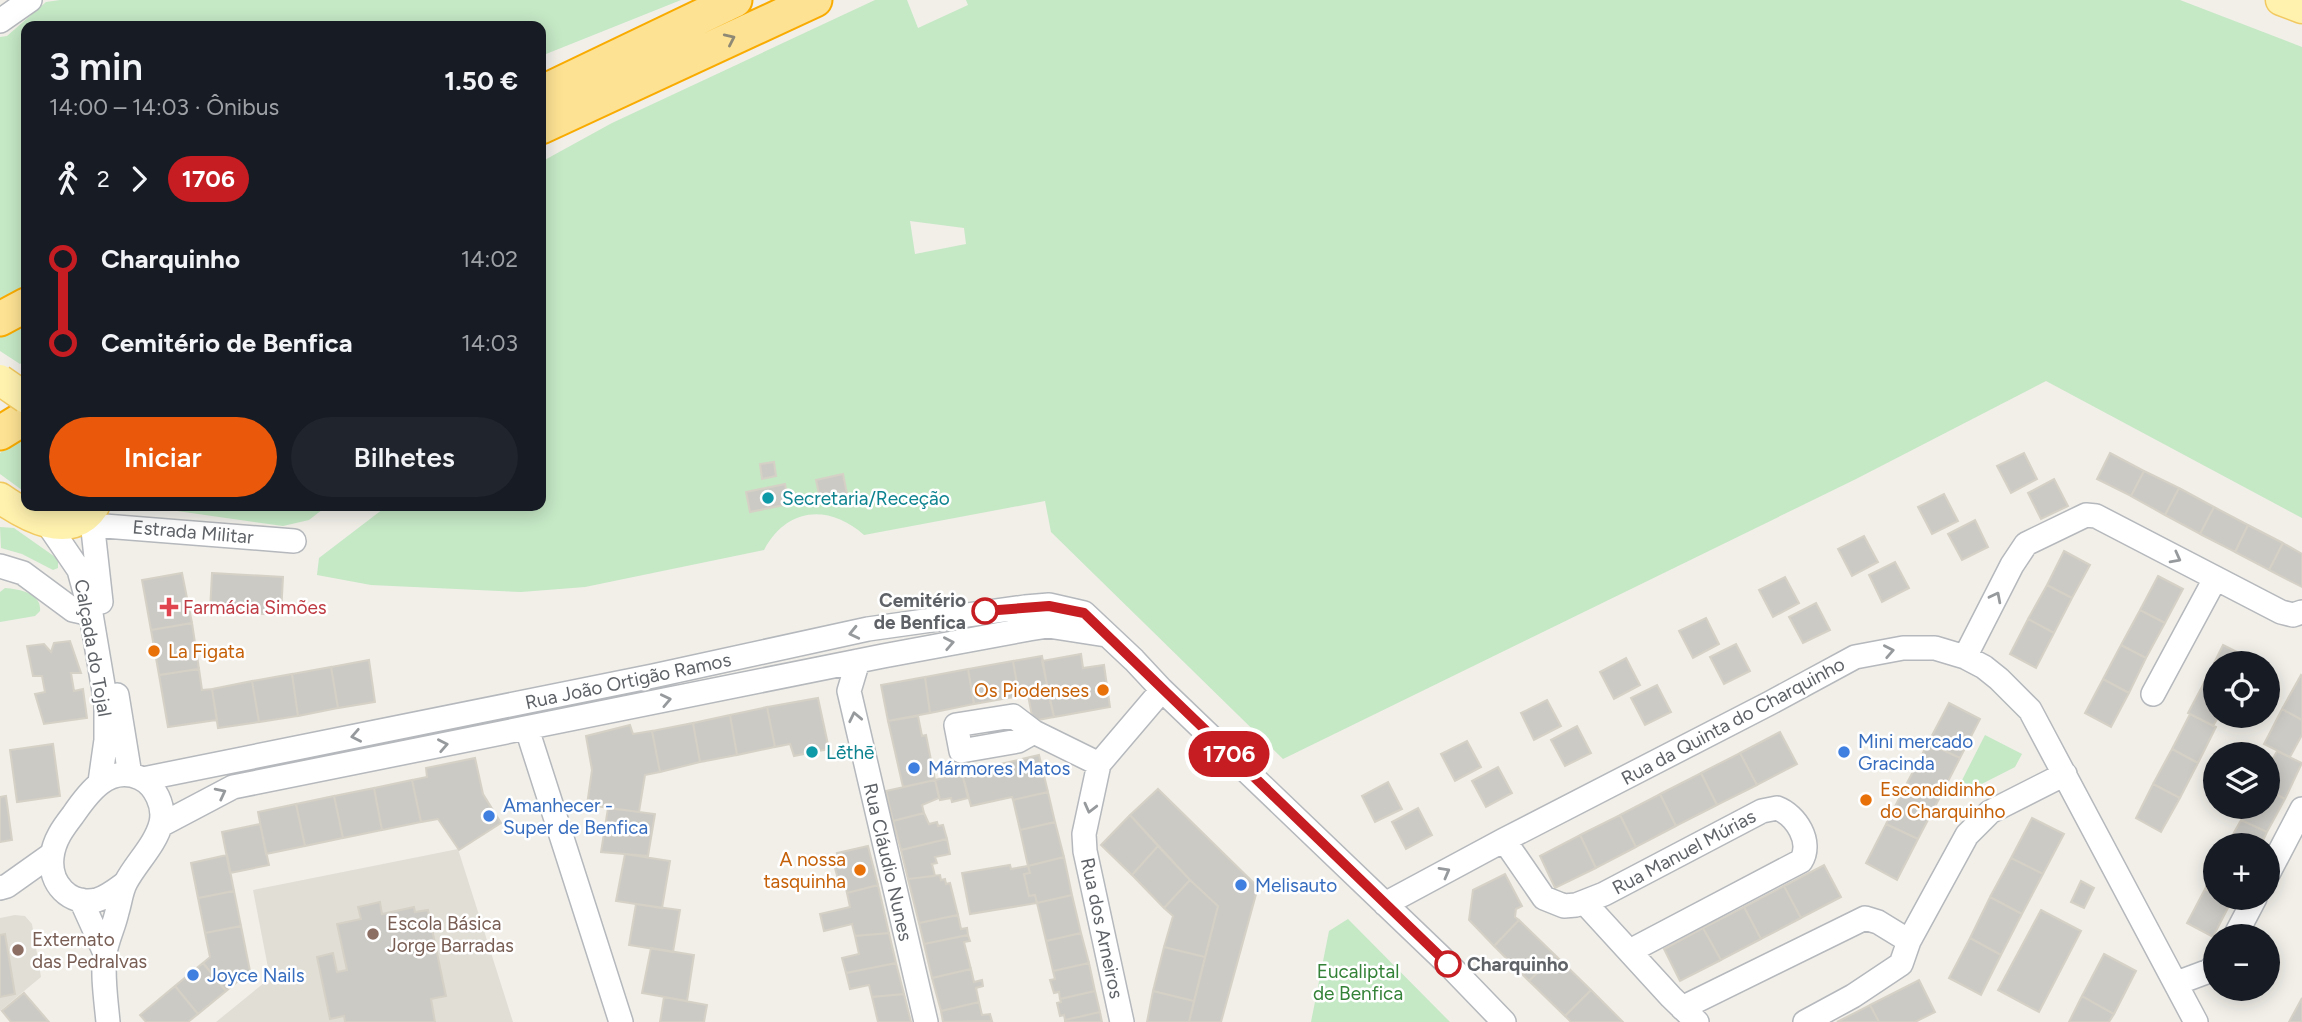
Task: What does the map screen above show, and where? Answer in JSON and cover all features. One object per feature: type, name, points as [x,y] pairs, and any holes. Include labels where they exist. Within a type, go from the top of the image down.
[{"type":"highway","points":[[546,91],[735,0]]},
{"type":"highway","points":[[546,125],[815,0]]},
{"type":"highway","points":[[546,72],[600,51],[661,34]]},
{"type":"highway","points":[[546,145],[668,68]]},
{"type":"highway","points":[[0,319],[21,308]]},
{"type":"highway","points":[[0,400],[21,388]]},
{"type":"highway","points":[[0,433],[21,419]]},
{"type":"main road","points":[[2281,0],[2302,8]]},
{"type":"main road","points":[[0,380],[21,395]]},
{"type":"main road","points":[[3,503],[47,523],[72,523],[92,514]]},
{"type":"street","points":[[0,21],[30,0]]},
{"type":"street","name":"Calçada do Tojal","points":[[92,514],[97,580],[137,777],[154,789],[160,807],[161,825]]},
{"type":"street","name":"Estrada Militar","points":[[92,514],[294,541]]},
{"type":"street","points":[[1965,657],[2012,565],[2026,544],[2079,517],[2096,516],[2281,612],[2293,615],[2302,612]]},
{"type":"street","name":"Calçada do Tojal","points":[[47,523],[79,570],[91,614],[106,703],[106,740],[100,782]]},
{"type":"street","points":[[0,566],[23,573],[73,610],[91,614]]},
{"type":"street","points":[[2153,694],[2215,579]]},
{"type":"street","name":"Rua João Ortigão Ramos","points":[[137,777],[612,684],[868,629],[1049,606],[1084,613],[1504,1022]]},
{"type":"street","name":"Rua João Ortigão Ramos","points":[[161,825],[233,787],[858,661],[1048,626],[1106,635]]},
{"type":"street","name":"Rua da Quinta do Charquinho","points":[[1385,904],[1770,704],[1854,657],[1903,648],[1935,648],[1965,657],[1999,679],[2030,710],[2178,983],[2196,1022]]},
{"type":"street","name":"Rua Cláudio Nunes","points":[[858,661],[849,691],[926,1022]]},
{"type":"street","name":"Rua dos Arneiros","points":[[1122,1022],[1085,851],[1084,834],[1099,764],[1162,690]]},
{"type":"street","points":[[527,729],[621,1022]]},
{"type":"street","points":[[1034,732],[1099,764]]},
{"type":"street","points":[[1805,1022],[1853,996],[1901,964],[1909,941],[1967,835],[1990,811],[2065,774]]},
{"type":"street","points":[[124,884],[108,896],[95,900],[69,897],[60,889],[52,875],[52,854],[58,835],[92,789],[100,782],[120,775],[137,777]]},
{"type":"street","name":"Rua Manuel Múrias","points":[[1630,951],[1801,861],[1805,844],[1797,825],[1791,816],[1777,808],[1762,811],[1585,903],[1630,951],[1690,1015],[1865,918],[1878,922],[1909,941]]},
{"type":"street","points":[[2280,851],[2302,809]]},
{"type":"street","points":[[108,1022],[105,953],[124,884],[161,825]]},
{"type":"street","points":[[1504,840],[1544,898],[1564,906],[1585,903]]},
{"type":"street","points":[[4,887],[52,854]]},
{"type":"street","points":[[4,887],[60,889]]},
{"type":"street","points":[[81,900],[105,953]]},
{"type":"street","points":[[2178,983],[2203,973]]},
{"type":"shaded area","name":"Escola Básica Jorge Barradas","points":[[458,849],[513,1022],[216,1022],[270,978],[253,890]]},
{"type":"shaded area","name":"Externato das Pedralvas","points":[[25,916],[32,924],[41,977],[0,1011],[0,918]]},
{"type":"green space","points":[[681,0],[546,54],[546,21],[24,21],[46,2]]},
{"type":"green space","name":"Cemitério de Benfica","points":[[875,0],[907,0],[918,28],[968,5],[966,0],[2180,0],[2302,47],[2302,518],[2046,381],[1856,479],[1283,759],[1051,532],[1045,501],[864,535],[837,518],[810,515],[784,525],[764,550],[585,587],[521,592],[371,585],[317,575],[319,558],[380,511],[546,511],[546,159],[612,123]],"holes":[[[910,221],[964,228],[966,244],[915,254]]]},
{"type":"green space","points":[[21,24],[21,292],[0,303],[0,37],[7,36]]},
{"type":"green space","points":[[21,320],[20,364],[0,351],[0,331]]},
{"type":"green space","points":[[21,438],[21,489],[0,474],[0,453]]},
{"type":"green space","points":[[177,511],[321,511],[309,520],[283,526]]},
{"type":"green space","points":[[0,527],[14,528],[58,559],[58,568],[53,570],[22,554],[1,548]]},
{"type":"green space","points":[[5,588],[33,596],[40,605],[40,611],[35,616],[0,622],[0,592]]},
{"type":"green space","points":[[1985,735],[2022,754],[2015,767],[1966,792],[1958,788]]},
{"type":"green space","name":"Eucaliptal de Benfica","points":[[1348,919],[1450,1022],[1311,1022],[1329,931]]},
{"type":"building","points":[[2024,453],[2037,479],[2011,493],[1997,466]]},
{"type":"building","points":[[2110,453],[2144,471],[2131,496],[2097,479]]},
{"type":"building","points":[[774,462],[776,476],[762,479],[760,464]]},
{"type":"building","points":[[2144,471],[2179,488],[2165,515],[2131,496]]},
{"type":"building","points":[[843,474],[847,494],[820,499],[816,480]]},
{"type":"building","points":[[2054,479],[2068,506],[2041,519],[2028,493]]},
{"type":"building","name":"Secretaria/Receção","points":[[785,484],[789,504],[750,512],[746,492]]},
{"type":"building","points":[[2179,488],[2214,507],[2200,534],[2165,515]]},
{"type":"building","points":[[1944,494],[1958,521],[1932,534],[1918,507]]},
{"type":"building","points":[[2214,507],[2248,525],[2235,552],[2200,534]]},
{"type":"building","points":[[1975,520],[1988,547],[1962,560],[1948,534]]},
{"type":"building","points":[[2248,525],[2283,543],[2269,570],[2235,552]]},
{"type":"building","points":[[1864,536],[1878,562],[1852,576],[1838,549]]},
{"type":"building","points":[[2283,543],[2302,554],[2302,587],[2269,570]]},
{"type":"building","points":[[2064,551],[2090,565],[2072,598],[2047,585]]},
{"type":"building","points":[[1895,562],[1909,588],[1882,602],[1869,575]]},
{"type":"building","points":[[182,573],[192,623],[151,630],[142,580]]},
{"type":"building","points":[[212,573],[283,577],[281,615],[210,611]]},
{"type":"building","points":[[2158,576],[2183,589],[2165,623],[2140,610]]},
{"type":"building","points":[[1785,577],[1799,603],[1773,617],[1759,590]]},
{"type":"building","points":[[2047,585],[2072,598],[2054,633],[2028,619]]},
{"type":"building","points":[[1816,603],[1830,630],[1803,643],[1789,617]]},
{"type":"building","points":[[2140,610],[2165,623],[2146,658],[2121,645]]},
{"type":"building","points":[[1706,618],[1719,644],[1693,658],[1679,631]]},
{"type":"building","points":[[2028,619],[2054,633],[2036,668],[2010,654]]},
{"type":"building","points":[[192,623],[199,669],[159,675],[151,630]]},
{"type":"building","points":[[70,641],[81,673],[71,673],[74,691],[83,689],[87,718],[44,724],[35,694],[45,692],[42,676],[33,676],[27,646],[44,644],[51,652],[54,643]]},
{"type":"building","points":[[1736,644],[1750,671],[1724,684],[1710,657]]},
{"type":"building","points":[[2121,645],[2146,658],[2129,693],[2103,679]]},
{"type":"building","points":[[2223,645],[2235,651],[2220,651]]},
{"type":"building","points":[[1081,654],[1083,668],[1104,665],[1110,707],[1054,717],[1042,661]]},
{"type":"building","points":[[1042,656],[1048,692],[1019,696],[1013,661]]},
{"type":"building","points":[[1626,658],[1640,685],[1614,699],[1600,672]]},
{"type":"building","points":[[369,660],[375,702],[338,708],[331,667]]},
{"type":"building","points":[[1013,661],[1019,696],[974,704],[968,669]]},
{"type":"building","points":[[331,667],[338,708],[298,716],[292,674]]},
{"type":"building","points":[[199,669],[202,690],[212,689],[217,720],[168,727],[159,675]]},
{"type":"building","points":[[968,669],[974,704],[930,713],[925,677]]},
{"type":"building","points":[[292,674],[298,716],[259,722],[252,681]]},
{"type":"building","points":[[2302,676],[2302,720],[2282,709]]},
{"type":"building","points":[[925,677],[930,713],[888,721],[881,685]]},
{"type":"building","points":[[2103,679],[2129,693],[2111,727],[2085,713]]},
{"type":"building","points":[[252,681],[259,722],[218,728],[212,689]]},
{"type":"building","points":[[1657,685],[1671,712],[1645,725],[1631,698]]},
{"type":"building","points":[[2203,685],[2203,721],[2188,713]]},
{"type":"building","points":[[1048,692],[1054,717],[1033,721],[1028,695]]},
{"type":"building","points":[[818,698],[829,749],[794,756],[790,744],[775,747],[767,707]]},
{"type":"building","points":[[1547,700],[1561,726],[1534,740],[1521,713]]},
{"type":"building","points":[[1949,703],[1980,719],[1960,758],[1928,743]]},
{"type":"building","points":[[767,707],[775,747],[737,755],[730,715]]},
{"type":"building","points":[[2282,709],[2302,720],[2302,735],[2290,757],[2280,752],[2280,742],[2265,742],[2272,728],[2280,728]]},
{"type":"building","points":[[2190,714],[2203,720],[2203,728],[2216,728],[2208,742],[2203,742],[2203,753],[2198,763],[2172,749]]},
{"type":"building","points":[[730,715],[737,755],[700,762],[693,723]]},
{"type":"building","points":[[918,716],[922,736],[926,735],[935,780],[903,787],[888,721]]},
{"type":"building","points":[[693,723],[700,762],[660,772],[652,731]]},
{"type":"building","points":[[630,725],[633,734],[652,731],[660,772],[645,775],[639,812],[587,805],[592,770],[586,736]]},
{"type":"building","points":[[1577,726],[1591,753],[1565,766],[1551,740]]},
{"type":"building","points":[[1780,732],[1797,764],[1757,785],[1740,753]]},
{"type":"building","points":[[1467,741],[1481,767],[1455,781],[1441,754]]},
{"type":"building","points":[[1928,743],[1960,758],[1939,799],[1907,783]]},
{"type":"building","points":[[53,744],[60,796],[17,802],[10,750]]},
{"type":"building","points":[[2172,749],[2198,763],[2180,798],[2153,784]]},
{"type":"building","points":[[2280,752],[2302,763],[2285,799],[2280,796]]},
{"type":"building","points":[[1740,753],[1757,785],[1717,805],[1701,773]]},
{"type":"building","points":[[1039,755],[1048,792],[971,806],[962,773]]},
{"type":"building","points":[[475,758],[483,794],[501,823],[459,850],[438,819],[421,822],[412,780],[427,777],[426,768]]},
{"type":"building","points":[[1498,767],[1512,793],[1486,807],[1472,781]]},
{"type":"building","points":[[962,773],[968,798],[952,802],[951,798],[940,800],[935,780]]},
{"type":"building","points":[[1701,773],[1717,805],[1676,826],[1660,794]]},
{"type":"building","points":[[412,780],[421,822],[382,830],[374,788]]},
{"type":"building","points":[[935,780],[939,798],[922,805],[924,813],[893,821],[886,791]]},
{"type":"building","points":[[1388,782],[1402,809],[1375,822],[1362,796]]},
{"type":"building","points":[[1907,783],[1939,799],[1918,839],[1886,824]]},
{"type":"building","points":[[2153,784],[2180,798],[2161,832],[2136,818]]},
{"type":"building","points":[[374,788],[382,830],[343,838],[334,796]]},
{"type":"building","points":[[1158,789],[1258,887],[1221,1022],[1189,1022],[1218,906],[1130,815]]},
{"type":"building","points":[[1048,792],[1055,822],[1020,830],[1013,800]]},
{"type":"building","points":[[1660,794],[1676,826],[1636,847],[1620,815]]},
{"type":"building","points":[[6,796],[12,840],[0,842],[0,797]]},
{"type":"building","points":[[334,796],[343,838],[305,846],[296,804]]},
{"type":"building","points":[[296,804],[305,846],[266,854],[258,812]]},
{"type":"building","points":[[608,808],[655,814],[648,856],[601,852]]},
{"type":"building","points":[[1418,808],[1432,835],[1406,849],[1392,822]]},
{"type":"building","points":[[924,813],[929,824],[937,822],[938,826],[943,825],[947,839],[901,850],[893,821]]},
{"type":"building","points":[[1130,815],[1158,846],[1132,875],[1101,845]]},
{"type":"building","points":[[1620,815],[1636,847],[1596,868],[1580,835]]},
{"type":"building","points":[[2032,818],[2064,834],[2043,874],[2011,858]]},
{"type":"building","points":[[2242,819],[2274,819],[2267,832]]},
{"type":"building","points":[[2241,820],[2267,832],[2267,833],[2234,833]]},
{"type":"building","points":[[1055,822],[1064,857],[1028,866],[1020,830]]},
{"type":"building","points":[[260,824],[269,865],[230,873],[222,832]]},
{"type":"building","points":[[1886,824],[1918,839],[1897,880],[1866,863]]},
{"type":"building","points":[[1580,835],[1596,868],[1555,888],[1540,856]]},
{"type":"building","points":[[947,839],[950,854],[935,857],[937,863],[932,864],[935,876],[908,879],[901,850]]},
{"type":"building","points":[[868,846],[878,885],[847,893],[844,881],[839,882],[834,865],[840,864],[837,853]]},
{"type":"building","points":[[1158,846],[1190,880],[1164,908],[1132,875]]},
{"type":"building","points":[[625,854],[670,861],[662,908],[616,901]]},
{"type":"building","points":[[227,855],[234,891],[198,898],[191,863]]},
{"type":"building","points":[[1064,857],[1072,895],[1037,903],[1035,895],[1029,896],[1024,874],[1030,873],[1028,866]]},
{"type":"building","points":[[2011,858],[2043,874],[2022,914],[1990,897]]},
{"type":"building","points":[[1010,865],[1011,869],[1028,866],[1030,873],[1024,874],[1029,896],[1035,895],[1037,903],[970,914],[962,873]]},
{"type":"building","points":[[1824,865],[1841,897],[1801,918],[1784,886]]},
{"type":"building","points":[[1505,874],[1522,906],[1516,909],[1515,917],[1519,920],[1494,946],[1469,920],[1473,890]]},
{"type":"building","points":[[940,875],[946,884],[950,883],[958,915],[919,923],[908,879]]},
{"type":"building","points":[[1190,880],[1218,906],[1205,957],[1164,947],[1173,916],[1164,908]]},
{"type":"building","points":[[2081,881],[2094,888],[2084,908],[2071,902]]},
{"type":"building","points":[[878,885],[889,933],[855,936],[852,924],[824,931],[820,914],[850,907],[847,893]]},
{"type":"building","points":[[1784,886],[1801,918],[1761,939],[1744,907]]},
{"type":"building","points":[[234,891],[241,926],[205,933],[198,898]]},
{"type":"building","points":[[2203,893],[2203,910],[2227,910],[2220,924],[2203,924],[2203,932],[2187,923]]},
{"type":"building","points":[[1072,895],[1081,933],[1046,941],[1037,903]]},
{"type":"building","points":[[1990,897],[2022,914],[2001,955],[1970,938]]},
{"type":"building","points":[[380,902],[382,914],[414,907],[415,912],[428,910],[446,996],[431,999],[435,1022],[345,1022],[344,1016],[330,1019],[317,957],[333,953],[337,972],[347,970],[337,924],[361,919],[358,907]]},
{"type":"building","points":[[636,904],[680,910],[673,952],[629,945]]},
{"type":"building","points":[[1744,907],[1761,939],[1721,960],[1703,928]]},
{"type":"building","points":[[2041,910],[2081,931],[2039,1012],[1998,990]]},
{"type":"building","points":[[958,915],[961,929],[967,928],[968,935],[924,944],[919,923]]},
{"type":"building","points":[[1519,920],[1555,955],[1529,981],[1494,946]]},
{"type":"building","points":[[241,926],[250,971],[226,991],[203,963],[210,957],[205,933]]},
{"type":"building","points":[[1703,928],[1721,960],[1680,981],[1664,949]]},
{"type":"building","points":[[889,933],[896,963],[846,973],[842,958],[859,954],[855,936]]},
{"type":"building","points":[[1081,933],[1089,963],[1053,971],[1046,941]]},
{"type":"building","points":[[5,934],[15,994],[0,997],[0,935]]},
{"type":"building","points":[[968,935],[970,941],[964,942],[971,969],[932,978],[924,944]]},
{"type":"building","points":[[1970,938],[2001,955],[1981,995],[1949,978]]},
{"type":"building","points":[[1164,947],[1205,957],[1194,1001],[1153,991]]},
{"type":"building","points":[[651,948],[694,955],[687,1001],[642,993]]},
{"type":"building","points":[[2104,954],[2136,971],[2114,1014],[2082,996]]},
{"type":"building","points":[[1555,955],[1591,990],[1565,1016],[1529,981]]},
{"type":"building","points":[[203,963],[226,991],[198,1014],[175,986]]},
{"type":"building","points":[[896,963],[904,994],[872,997],[869,985],[850,989],[846,973]]},
{"type":"building","points":[[1089,963],[1095,991],[1060,999],[1059,992],[1054,993],[1050,980],[1055,979],[1053,971]]},
{"type":"building","points":[[971,969],[974,982],[982,980],[983,986],[976,988],[979,1002],[941,1011],[932,978]]},
{"type":"building","points":[[1919,980],[1935,1012],[1915,1022],[1879,1022],[1870,1005]]},
{"type":"building","points":[[175,986],[198,1014],[188,1022],[146,1022],[140,1015]]},
{"type":"building","points":[[1591,990],[1623,1022],[1571,1022],[1565,1016]]},
{"type":"building","points":[[1095,991],[1100,1012],[1065,1020],[1064,1015],[1060,1016],[1057,1003],[1061,1002],[1060,999]]},
{"type":"building","points":[[1153,991],[1194,1001],[1189,1022],[1147,1022]]},
{"type":"building","points":[[24,993],[49,1022],[11,1022],[2,1011]]},
{"type":"building","points":[[904,994],[911,1022],[878,1022],[872,997]]},
{"type":"building","points":[[2082,996],[2114,1014],[2109,1022],[2069,1022]]},
{"type":"building","points":[[664,997],[707,1005],[704,1022],[660,1022]]},
{"type":"building","points":[[2302,998],[2302,1022],[2289,1022]]},
{"type":"building","points":[[979,1002],[982,1015],[990,1014],[992,1021],[943,1022],[941,1011]]},
{"type":"building","points":[[1870,1005],[1879,1022],[1837,1022]]},
{"type":"building","points":[[1100,1012],[1102,1022],[1065,1022],[1065,1020]]},
{"type":"bus line","name":"1706","points":[[985,611],[1049,606],[1066,607],[1084,613],[1448,964]]},
{"type":"place","name":"Secretaria/Receção","points":[[768,498]]},
{"type":"place","name":"Farmácia Simões","points":[[169,607]]},
{"type":"place","name":"Cemitério de Benfica","points":[[985,611]]},
{"type":"place","name":"La Figata","points":[[154,651]]},
{"type":"place","name":"Os Piodenses","points":[[1103,690]]},
{"type":"place","name":"Lḗthē","points":[[812,752]]},
{"type":"place","name":"Mini mercado Gracinda","points":[[1844,752]]},
{"type":"place","name":"Mármores Matos","points":[[914,768]]},
{"type":"place","name":"Escondidinho do Charquinho","points":[[1866,800]]},
{"type":"place","name":"Amanhecer - Super de Benfica","points":[[489,816]]},
{"type":"place","name":"A nossa tasquinha","points":[[860,870]]},
{"type":"place","name":"Melisauto","points":[[1241,885]]},
{"type":"place","name":"Escola Básica Jorge Barradas","points":[[373,934]]},
{"type":"place","name":"Externato das Pedralvas","points":[[18,950]]},
{"type":"place","name":"Charquinho","points":[[1448,964]]},
{"type":"place","name":"Joyce Nails","points":[[193,975]]}]
